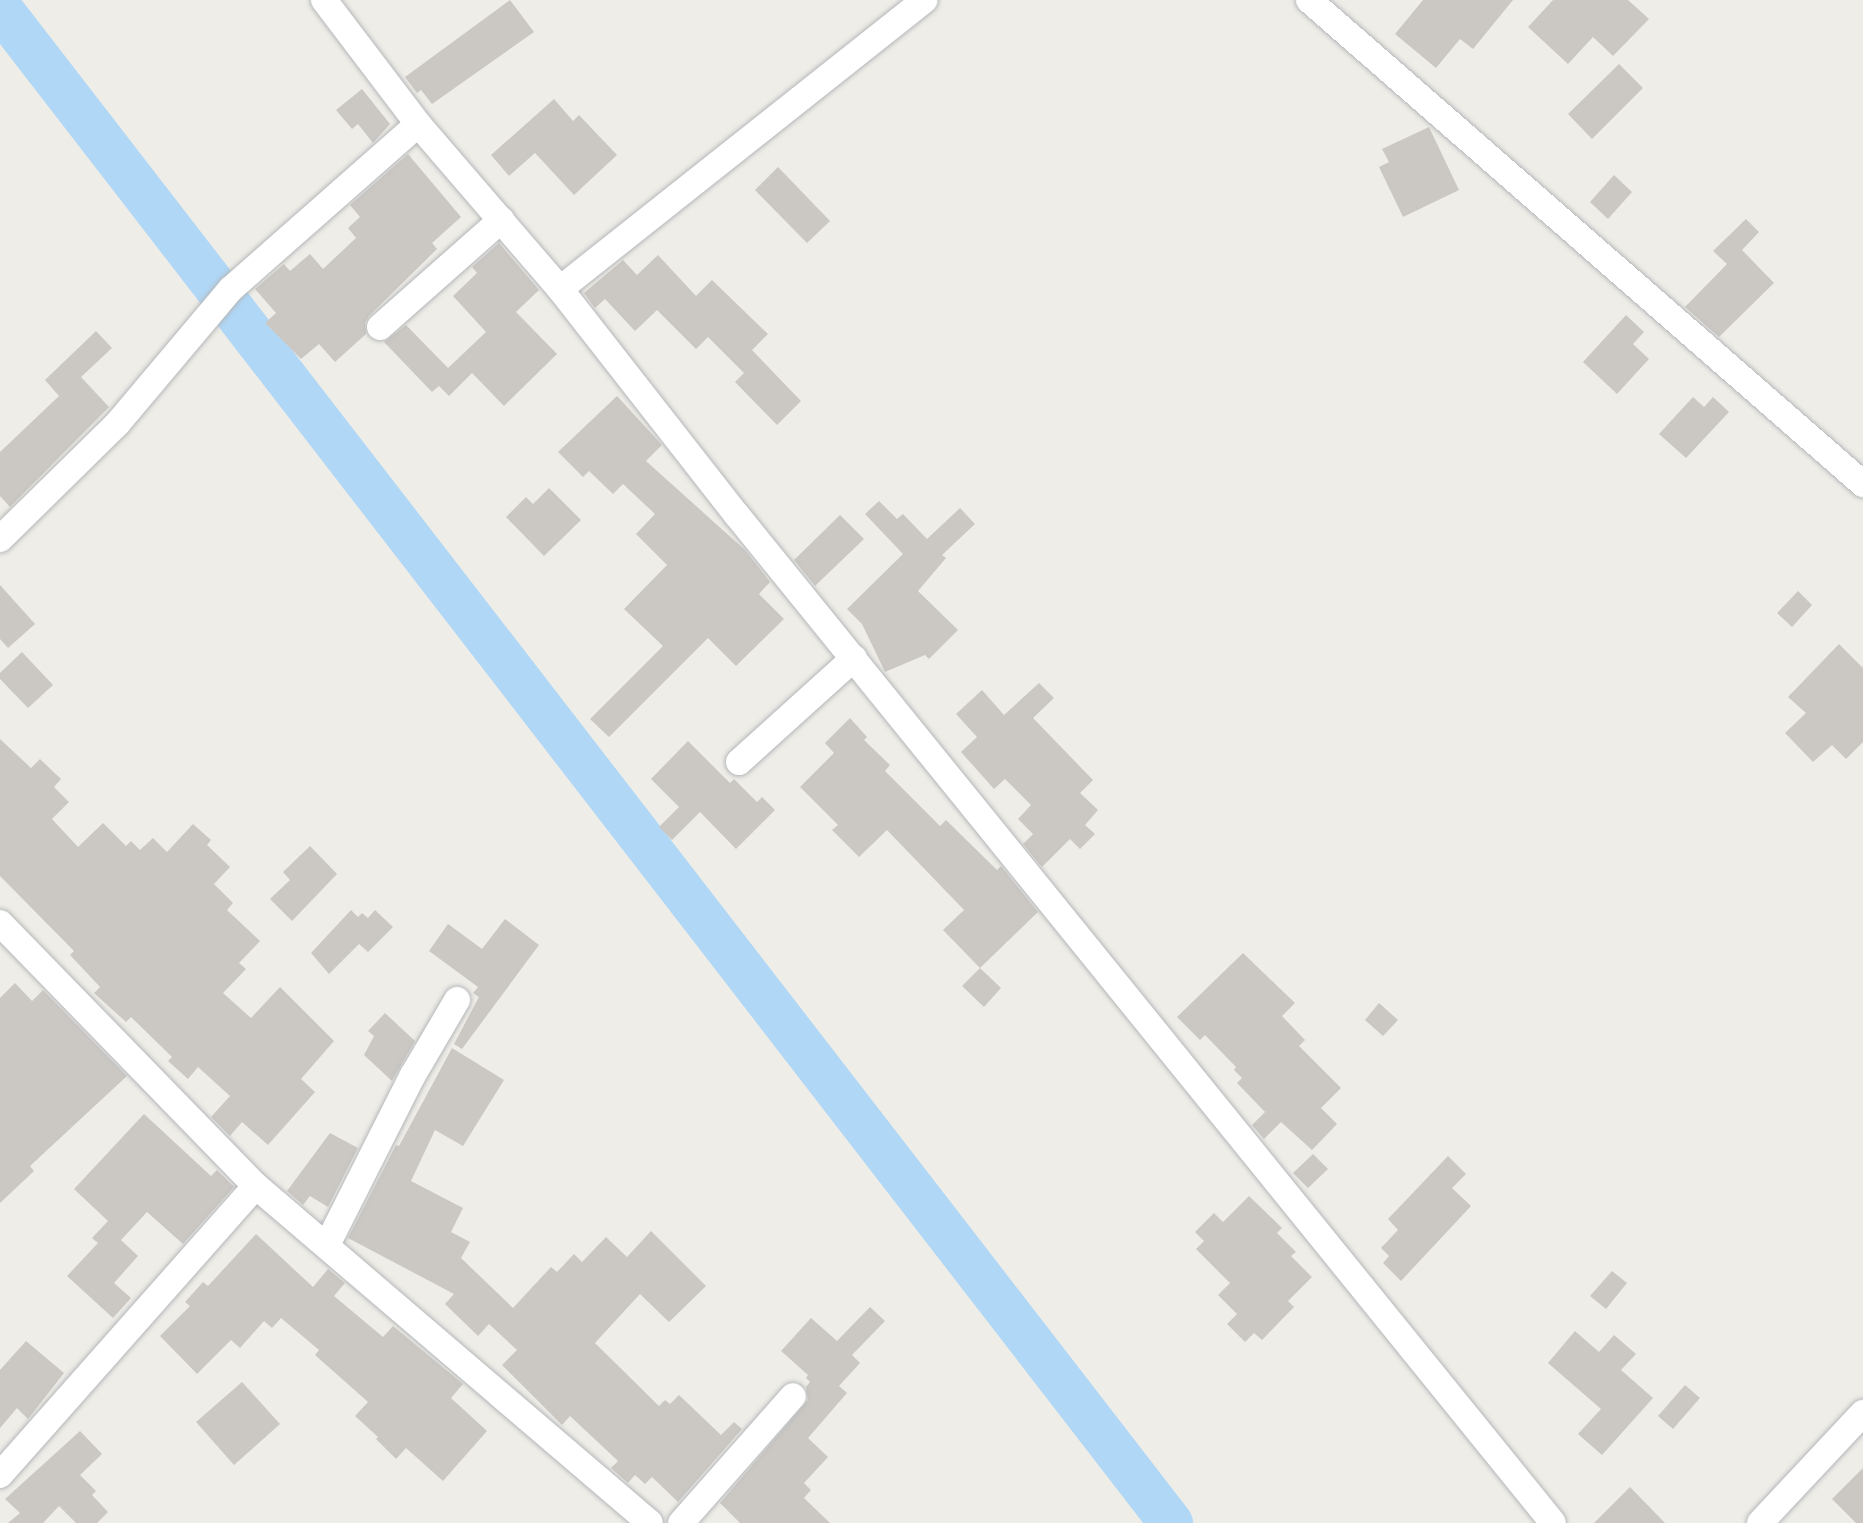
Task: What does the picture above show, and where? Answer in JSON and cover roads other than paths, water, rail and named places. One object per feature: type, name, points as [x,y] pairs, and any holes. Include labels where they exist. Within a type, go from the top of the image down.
[{"type":"street","points":[[324,0],[418,124],[560,289],[1553,1523]]},
{"type":"street","points":[[560,289],[924,0]]},
{"type":"street","points":[[1309,0],[1863,484]]},
{"type":"street","points":[[0,539],[118,423],[203,326],[231,289],[418,124]]},
{"type":"street","points":[[380,327],[501,220]]},
{"type":"street","points":[[739,762],[854,658]]},
{"type":"street","points":[[0,923],[256,1186],[327,1245],[369,1286],[650,1523]]},
{"type":"street","points":[[327,1245],[413,1075],[457,1000]]},
{"type":"street","points":[[0,1475],[256,1186]]},
{"type":"street","points":[[681,1523],[793,1396]]},
{"type":"street","points":[[1760,1523],[1863,1413]]},
{"type":"waterway","points":[[0,8],[1171,1523]]}]
